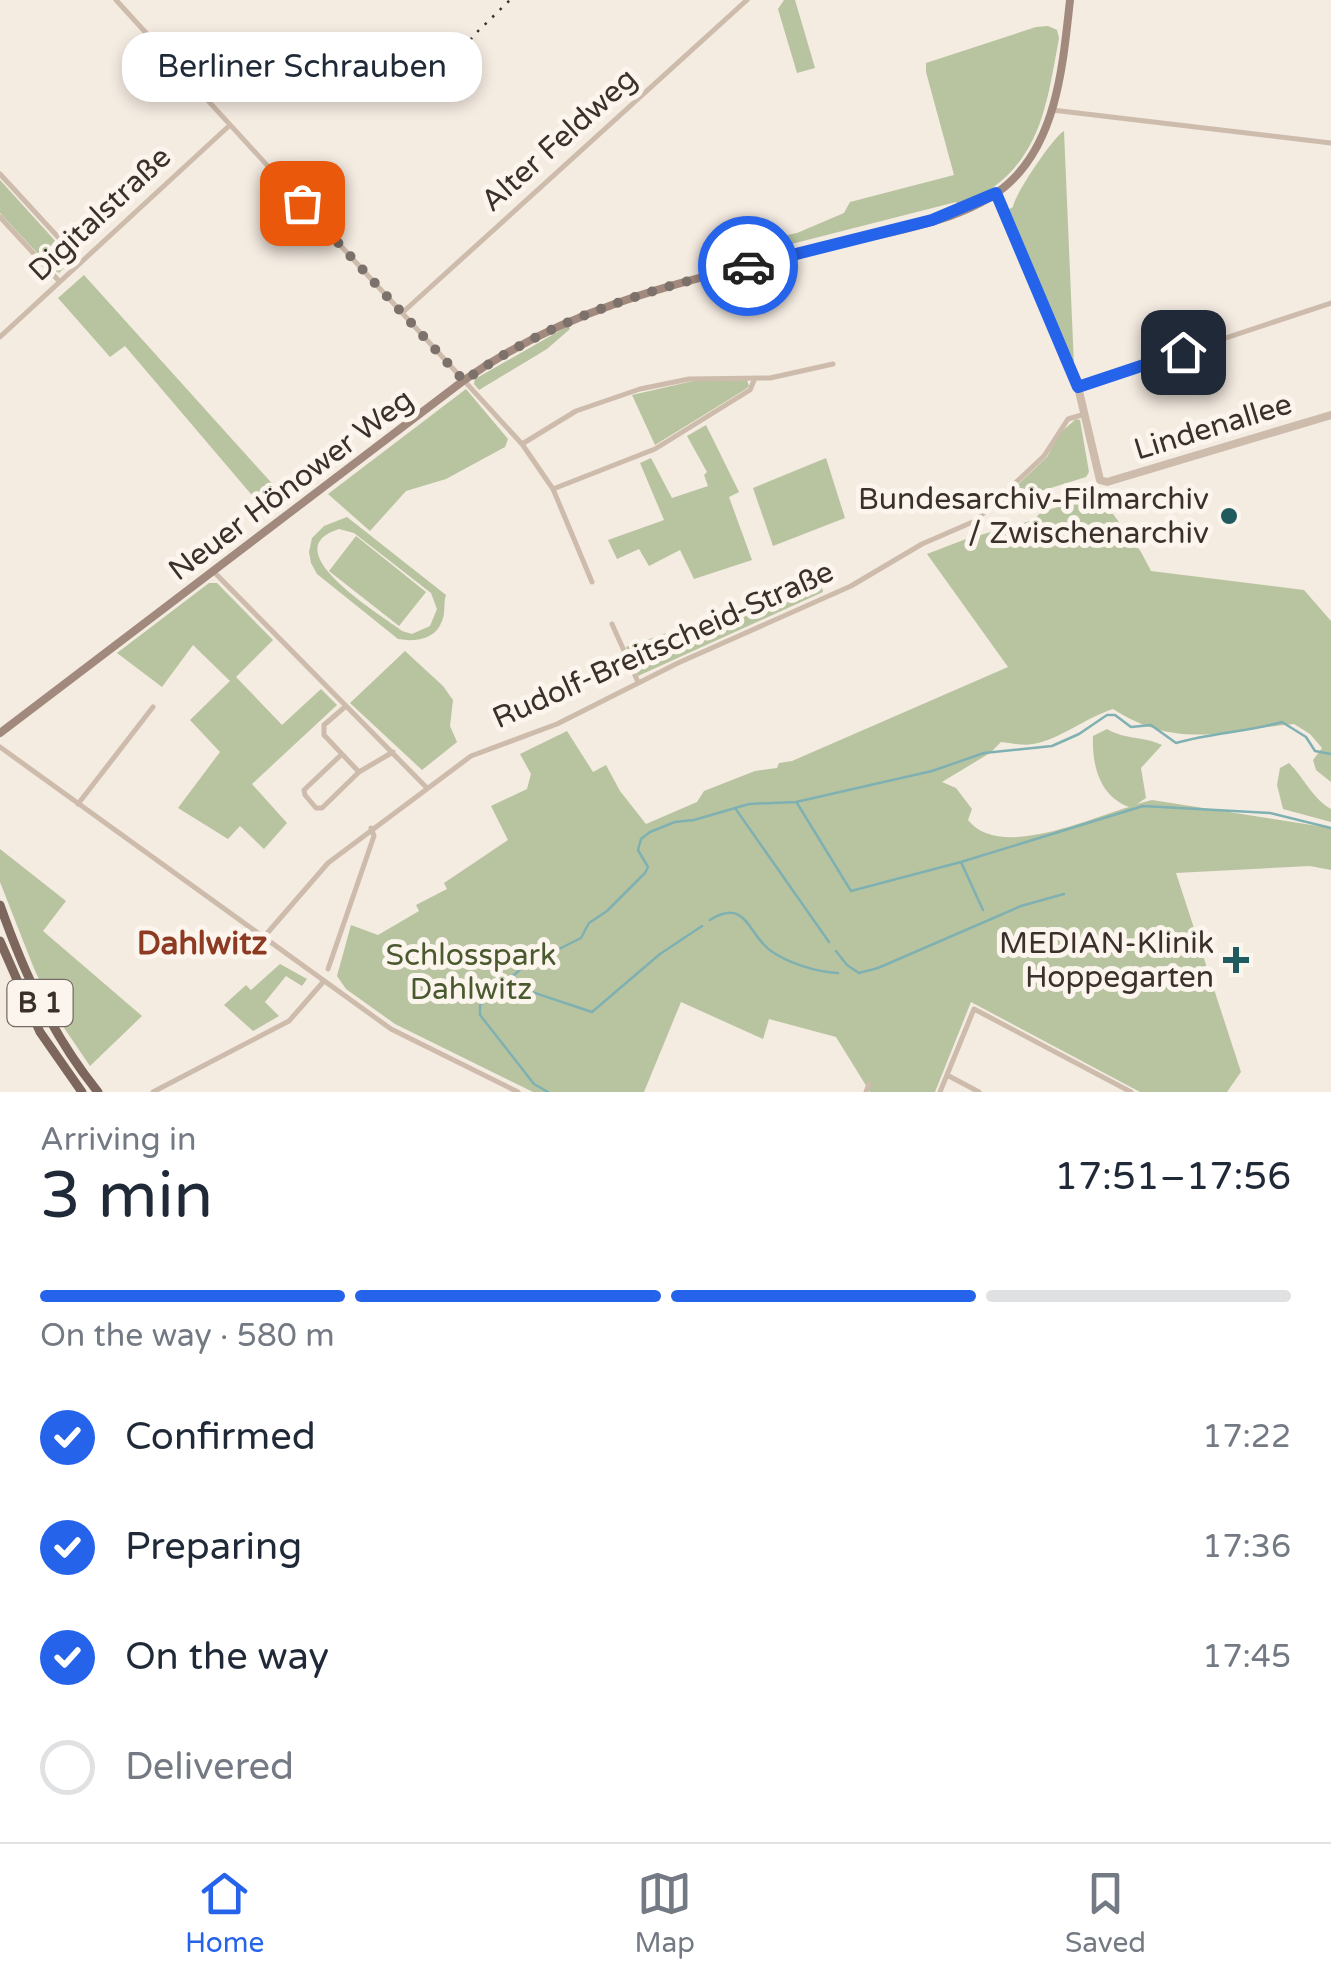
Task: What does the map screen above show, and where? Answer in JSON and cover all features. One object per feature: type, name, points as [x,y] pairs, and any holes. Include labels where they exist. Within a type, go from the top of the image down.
[{"type":"main road","name":"Neuer Hönower Weg","points":[[0,733],[464,381],[561,324],[651,290],[932,220],[996,193],[1028,160],[1052,110],[1064,57],[1070,0]]},
{"type":"main road","name":"B 1","points":[[0,904],[28,978],[55,1032],[98,1092]]},
{"type":"main road","name":"B 1","points":[[0,941],[40,1032],[82,1092]]},
{"type":"street","points":[[116,0],[522,444],[553,488],[592,582]]},
{"type":"street","name":"Alter Feldweg","points":[[402,313],[746,0]]},
{"type":"street","points":[[1052,110],[1331,144]]},
{"type":"street","name":"Digitalstraße","points":[[0,337],[230,124]]},
{"type":"street","points":[[0,174],[81,262]]},
{"type":"street","points":[[996,193],[1078,387],[1085,414]]},
{"type":"street","points":[[0,218],[60,282]]},
{"type":"street","points":[[1078,387],[1331,303]]},
{"type":"street","points":[[522,444],[576,411],[640,388],[690,379],[790,375],[833,364]]},
{"type":"street","points":[[553,488],[664,444],[750,390],[755,378]]},
{"type":"street","name":"Lindenallee","points":[[1085,414],[1096,474],[1108,482],[1331,415]]},
{"type":"street","name":"Rudolf-Breitscheid-Straße","points":[[263,938],[328,863],[426,787],[485,749],[557,724],[638,682],[851,586],[922,544],[975,521],[1044,456],[1061,426],[1074,416],[1085,414]]},
{"type":"street","points":[[214,572],[426,787]]},
{"type":"street","points":[[612,624],[638,682]]},
{"type":"street","points":[[346,706],[324,725],[324,735],[359,772]]},
{"type":"street","points":[[78,804],[154,707]]},
{"type":"street","points":[[0,747],[391,1029],[518,1092]]},
{"type":"street","points":[[342,754],[304,790],[316,808],[322,808],[359,772],[393,752]]},
{"type":"street","points":[[328,969],[374,836],[371,828]]},
{"type":"street","points":[[152,1092],[290,1021],[324,981]]},
{"type":"street","points":[[940,1092],[974,1009],[1130,1092]]},
{"type":"street","points":[[947,1075],[979,1092]]},
{"type":"green space","points":[[784,0],[795,0],[815,68],[797,73],[778,9]]},
{"type":"green space","points":[[1048,26],[1057,30],[1059,38],[1049,92],[1034,138],[1022,158],[986,193],[959,207],[956,202],[725,261],[720,242],[762,235],[764,240],[797,233],[844,213],[850,202],[954,175],[926,63]]},
{"type":"green space","points":[[1064,131],[1074,366],[1008,210],[1044,154]]},
{"type":"green space","points":[[0,180],[68,255],[70,262],[59,273],[0,213]]},
{"type":"green space","points":[[84,275],[287,500],[268,514],[125,346],[110,357],[58,298]]},
{"type":"green space","points":[[568,326],[570,329],[547,349],[479,390],[474,384],[475,379]]},
{"type":"green space","points":[[747,380],[746,389],[655,445],[632,395],[693,381]]},
{"type":"green space","points":[[466,389],[508,439],[505,447],[446,479],[406,491],[370,531],[328,494]]},
{"type":"green space","points":[[1076,419],[1080,420],[1089,472],[1086,477],[996,505],[1047,457],[1060,433]]},
{"type":"green space","points":[[706,425],[739,492],[729,497],[752,560],[694,579],[680,550],[649,566],[639,549],[617,559],[608,540],[664,520],[640,463],[651,458],[672,498],[708,486],[704,475],[707,472],[687,436]]},
{"type":"green space","points":[[826,458],[845,518],[773,546],[753,488]]},
{"type":"green space","name":"Schlosspark Dahlwitz","points":[[1099,495],[1151,571],[1304,590],[1331,621],[1331,782],[1316,770],[1313,760],[1322,748],[1294,724],[1181,734],[1137,722],[1113,709],[1043,741],[1025,745],[1001,742],[942,782],[956,788],[972,809],[968,820],[982,831],[1000,837],[1045,833],[1091,820],[1129,807],[1111,796],[1096,769],[1093,736],[1107,729],[1162,745],[1141,768],[1146,798],[1137,804],[1152,800],[1331,828],[1331,870],[1310,866],[1176,873],[1241,1072],[1227,1092],[1140,1092],[971,1002],[935,1092],[870,1092],[836,1037],[769,1019],[763,1039],[681,1002],[644,1092],[533,1092],[395,1024],[346,989],[337,976],[351,925],[378,935],[419,911],[416,905],[447,889],[444,883],[508,840],[491,806],[527,789],[531,774],[520,754],[567,731],[593,772],[606,765],[620,791],[646,824],[697,802],[704,791],[755,771],[777,768],[779,763],[792,761],[1008,667],[927,554]]},
{"type":"green space","points":[[347,517],[446,595],[443,618],[435,632],[418,640],[398,639],[317,574],[309,552],[312,538],[324,526]],"holes":[[[339,529],[354,533],[431,593],[437,609],[430,626],[412,634],[402,631],[355,597],[324,566],[317,551],[322,539]]]},
{"type":"green space","points":[[356,536],[426,592],[399,626],[329,571]]},
{"type":"green space","points":[[820,580],[823,592],[638,676],[626,647]]},
{"type":"green space","points":[[209,583],[217,583],[273,640],[236,677],[282,725],[321,689],[337,705],[252,784],[287,823],[264,849],[240,826],[228,839],[178,808],[220,752],[190,720],[230,681],[193,645],[162,687],[117,653]]},
{"type":"green space","points":[[405,651],[453,700],[450,726],[457,742],[422,770],[350,703]]},
{"type":"green space","points":[[1289,763],[1331,809],[1331,822],[1283,809],[1277,785],[1280,768]]},
{"type":"green space","points":[[0,849],[66,901],[43,931],[142,1016],[90,1066],[54,1013],[33,966],[0,882]]},
{"type":"green space","points":[[280,964],[307,979],[302,986],[286,976],[265,1002],[279,1016],[253,1031],[224,1005],[246,985],[251,990]]},
{"type":"waterway","points":[[548,1092],[534,1084],[480,1015],[480,1005],[523,967],[581,938],[589,923],[607,911],[645,873],[648,867],[638,850],[641,839],[650,832],[749,804],[796,802],[932,771],[984,753],[1052,746],[1107,715],[1115,715],[1131,727],[1151,725],[1176,743],[1282,722],[1306,737],[1315,751],[1331,754]]},
{"type":"waterway","points":[[797,803],[851,891],[1143,806],[1270,813],[1331,828]]},
{"type":"waterway","points":[[735,808],[829,942]]},
{"type":"waterway","points":[[961,862],[983,910]]},
{"type":"waterway","points":[[836,951],[859,973],[1021,906],[1064,894]]},
{"type":"waterway","points":[[710,920],[722,914],[739,915],[763,944],[778,955],[812,969],[838,973]]},
{"type":"waterway","points":[[505,983],[592,1012],[660,954],[702,926]]},
{"type":"railway","points":[[446,74],[474,35],[510,0]]},
{"type":"way so far","points":[[302,203],[464,381],[586,312],[651,290],[748,266]]},
{"type":"place","name":"Berliner Schrauben","points":[[302,203]]},
{"type":"place","name":"Bundesarchiv-Filmarchiv / Zwischenarchiv","points":[[1229,516]]},
{"type":"place","name":"MEDIAN-Klinik Hoppegarten","points":[[1236,960]]},
{"type":"district","name":"Dahlwitz","points":[[202,944]]},
{"type":"route","points":[[748,266],[932,220],[996,193],[1078,387],[1183,352]]}]
